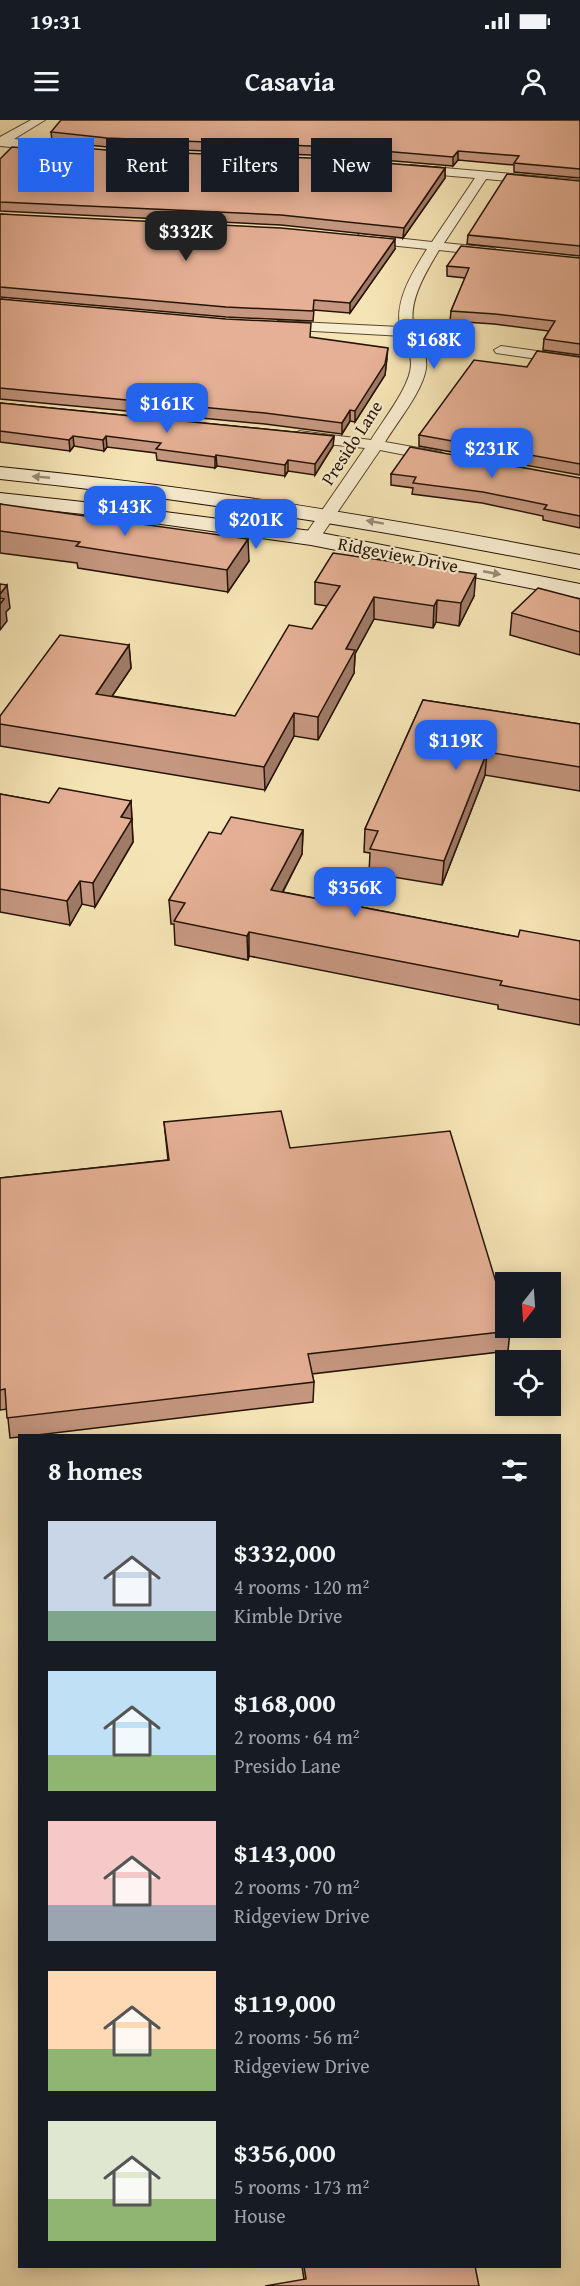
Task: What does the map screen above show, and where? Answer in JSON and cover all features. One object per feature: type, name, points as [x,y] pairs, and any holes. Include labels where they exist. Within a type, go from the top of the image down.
[{"type":"main road","name":"Ridgeview Drive","points":[[0,473],[200,494],[327,514],[580,562]]},
{"type":"main road","name":"Ridgeview Drive","points":[[0,499],[111,511],[310,538],[580,591]]},
{"type":"street","points":[[0,142],[39,120]]},
{"type":"street","points":[[0,142],[18,144]]},
{"type":"street","points":[[392,167],[580,184]]},
{"type":"street","name":"Presido Lane","points":[[310,538],[377,446],[415,381],[419,362],[418,349],[407,332],[405,310],[411,288],[483,175]]},
{"type":"street","points":[[351,237],[508,254]]},
{"type":"street","points":[[260,325],[407,332]]},
{"type":"street","points":[[501,350],[580,361]]},
{"type":"street","points":[[281,433],[451,459]]},
{"type":"building","points":[[61,120],[580,120],[580,169],[514,163],[519,156],[458,151],[453,157],[392,152],[392,138],[311,138],[311,146],[299,146],[299,138],[201,138],[201,142],[189,141],[189,138],[107,138],[51,132]]},
{"type":"building","points":[[12,147],[18,148],[18,192],[94,192],[94,149],[106,150],[106,192],[189,192],[189,153],[201,154],[201,192],[299,192],[299,158],[311,158],[311,192],[392,192],[392,164],[445,168],[404,228],[281,215],[0,202],[0,159]]},
{"type":"building","points":[[507,174],[580,181],[580,246],[468,235]]},
{"type":"building","points":[[0,214],[281,228],[395,239],[350,303],[314,300],[313,311],[226,307],[0,287]]},
{"type":"building","points":[[461,246],[580,258],[580,344],[544,339],[555,321],[451,311],[469,268],[447,266]]},
{"type":"building","points":[[0,299],[226,319],[311,323],[310,337],[388,348],[385,364],[355,411],[350,410],[342,423],[265,413],[0,388]]},
{"type":"building","points":[[537,351],[580,357],[580,464],[419,435],[474,360],[527,367]]},
{"type":"building","points":[[0,403],[334,436],[315,464],[288,460],[285,465],[156,449],[161,443],[106,436],[103,440],[73,436],[69,440],[0,431]]},
{"type":"building","points":[[410,447],[580,478],[580,516],[544,509],[547,505],[483,492],[413,483],[416,477],[391,474]]},
{"type":"building","points":[[0,504],[248,539],[227,570],[76,546],[80,542],[0,531]]},
{"type":"building","points":[[333,553],[476,574],[461,603],[437,600],[434,606],[374,597],[346,649],[355,650],[318,717],[294,713],[264,767],[0,724],[0,716],[60,635],[129,645],[96,694],[235,716],[289,625],[312,629],[340,586],[315,582]]},
{"type":"building","points":[[0,584],[7,585],[0,594]]},
{"type":"building","points":[[538,588],[580,599],[580,632],[512,613]]},
{"type":"building","points":[[423,700],[580,724],[580,767],[487,752],[444,861],[370,849],[378,831],[365,829]]},
{"type":"building","points":[[59,788],[131,801],[121,817],[132,819],[93,883],[80,881],[67,901],[0,889],[0,794],[49,803]]},
{"type":"building","points":[[231,817],[303,830],[271,890],[518,937],[520,930],[580,941],[580,1000],[500,985],[502,981],[249,932],[247,936],[174,921],[185,903],[169,900],[209,832],[221,834]]},
{"type":"building","points":[[281,1111],[290,1148],[450,1131],[495,1279],[495,1333],[308,1354],[314,1382],[7,1418],[5,1389],[0,1390],[0,1178],[169,1160],[164,1122]]},
{"type":"building","points":[[304,2268],[475,2268],[479,2286],[265,2286],[306,2279]]}]
